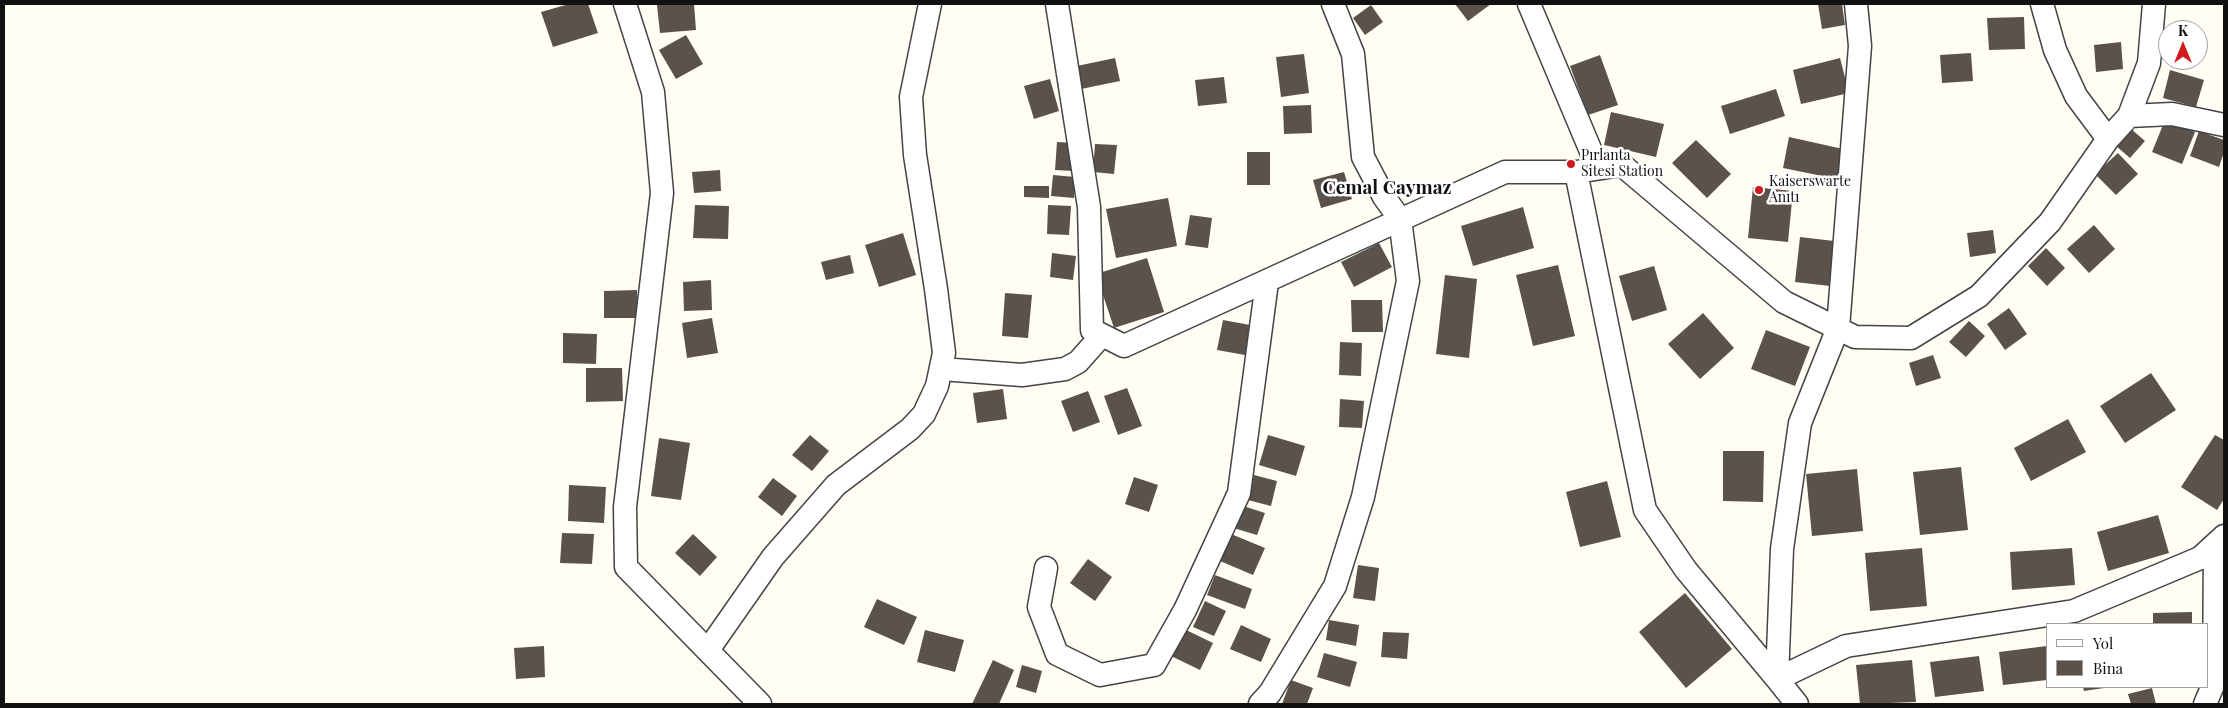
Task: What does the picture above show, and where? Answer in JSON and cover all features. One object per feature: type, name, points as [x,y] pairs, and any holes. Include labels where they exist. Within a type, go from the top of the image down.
[{"type":"street","points":[[625,4],[652,92],[662,193],[625,507],[626,567],[760,704]]},
{"type":"street","points":[[708,650],[773,557],[836,485],[910,429],[924,414],[937,386],[944,353],[936,288],[915,155],[911,97],[930,4]]},
{"type":"street","points":[[1057,4],[1089,206],[1092,330],[1124,346],[1505,172],[1576,172],[1622,165],[1784,302],[1855,336],[1911,338],[1979,296],[2050,222],[2108,139],[2129,116],[2149,62],[2154,4]]},
{"type":"street","points":[[1260,704],[1270,693],[1335,586],[1363,497],[1408,281],[1400,219],[1384,197],[1363,156],[1353,54],[1332,4]]},
{"type":"street","points":[[1529,4],[1598,168]]},
{"type":"street","points":[[1777,678],[1782,548],[1800,423],[1838,328],[1860,46],[1856,4]]},
{"type":"street","points":[[2042,4],[2056,50],[2076,96],[2108,139]]},
{"type":"street","points":[[2129,116],[2172,114],[2224,125]]},
{"type":"street","points":[[1576,172],[1645,510],[1686,570],[1797,704]]},
{"type":"street","points":[[1046,568],[1039,607],[1057,654],[1100,675],[1154,665],[1185,610],[1239,493],[1267,282]]},
{"type":"street","points":[[941,369],[1022,375],[1065,369],[1078,362],[1102,335]]},
{"type":"street","points":[[1777,678],[1846,646],[2074,611],[2200,558],[2220,540]]},
{"type":"street","points":[[2205,704],[2214,683],[2220,540]]},
{"type":"building","points":[[569,4],[588,4],[598,33],[553,47],[541,12]]},
{"type":"building","points":[[694,4],[696,30],[660,33],[657,5]]},
{"type":"building","points":[[1455,4],[1491,4],[1468,21]]},
{"type":"building","points":[[1818,4],[1842,4],[1845,25],[1822,29]]},
{"type":"building","points":[[1371,5],[1383,22],[1365,35],[1353,18]]},
{"type":"building","points":[[2024,17],[2025,49],[1989,50],[1987,18]]},
{"type":"building","points":[[686,35],[703,64],[676,79],[659,50]]},
{"type":"building","points":[[2121,42],[2123,69],[2096,72],[2094,45]]},
{"type":"building","points":[[1971,53],[1973,81],[1942,83],[1940,55]]},
{"type":"building","points":[[1304,54],[1309,93],[1281,97],[1276,57]]},
{"type":"building","points":[[1600,55],[1618,105],[1588,115],[1570,66]]},
{"type":"building","points":[[1115,58],[1120,81],[1081,89],[1077,66]]},
{"type":"building","points":[[1840,58],[1849,93],[1801,104],[1793,70]]},
{"type":"building","points":[[2170,70],[2204,80],[2196,107],[2163,98]]},
{"type":"building","points":[[1224,77],[1227,103],[1198,106],[1195,80]]},
{"type":"building","points":[[1050,79],[1059,111],[1034,119],[1024,86]]},
{"type":"building","points":[[1776,89],[1785,116],[1730,134],[1721,106]]},
{"type":"building","points":[[1311,105],[1312,133],[1284,134],[1283,106]]},
{"type":"building","points":[[1611,112],[1664,124],[1656,157],[1604,145]]},
{"type":"building","points":[[2165,120],[2195,132],[2182,164],[2152,152]]},
{"type":"building","points":[[2130,128],[2145,141],[2130,158],[2115,145]]},
{"type":"building","points":[[2199,131],[2224,140],[2224,152],[2219,167],[2190,156]]},
{"type":"building","points":[[1789,137],[1843,149],[1837,179],[1783,168]]},
{"type":"building","points":[[1696,140],[1731,174],[1707,198],[1672,163]]},
{"type":"building","points":[[1057,142],[1075,143],[1073,171],[1055,170]]},
{"type":"building","points":[[1095,144],[1117,145],[1114,174],[1093,172]]},
{"type":"building","points":[[1247,152],[1270,152],[1270,185],[1247,185]]},
{"type":"building","points":[[2118,153],[2138,174],[2116,195],[2095,174]]},
{"type":"building","points":[[720,170],[721,191],[694,193],[692,172]]},
{"type":"building","points":[[1344,172],[1352,199],[1321,208],[1313,180]]},
{"type":"building","points":[[1053,175],[1075,177],[1074,198],[1051,196]]},
{"type":"building","points":[[1024,186],[1049,186],[1049,198],[1024,197]]},
{"type":"building","points":[[1753,187],[1793,191],[1788,242],[1748,238]]},
{"type":"building","points":[[1168,198],[1177,246],[1116,258],[1106,209]]},
{"type":"building","points":[[695,205],[729,206],[728,239],[693,238]]},
{"type":"building","points":[[1048,205],[1071,206],[1069,235],[1047,234]]},
{"type":"building","points":[[1523,207],[1534,248],[1473,266],[1461,226]]},
{"type":"building","points":[[1190,215],[1212,218],[1208,248],[1185,245]]},
{"type":"building","points":[[2094,225],[2115,249],[2089,273],[2067,249]]},
{"type":"building","points":[[1993,230],[1996,253],[1970,257],[1967,233]]},
{"type":"building","points":[[903,233],[916,275],[879,287],[865,245]]},
{"type":"building","points":[[1800,237],[1834,241],[1830,286],[1795,282]]},
{"type":"building","points":[[1379,243],[1392,267],[1354,287],[1341,262]]},
{"type":"building","points":[[2046,248],[2065,268],[2047,286],[2028,266]]},
{"type":"building","points":[[1052,253],[1076,256],[1073,280],[1050,277]]},
{"type":"building","points":[[850,255],[854,273],[826,280],[821,262]]},
{"type":"building","points":[[1147,258],[1164,312],[1114,328],[1096,274]]},
{"type":"building","points":[[1558,265],[1575,336],[1533,346],[1516,275]]},
{"type":"building","points":[[1654,266],[1667,310],[1632,321],[1619,276]]},
{"type":"building","points":[[1445,275],[1477,279],[1469,358],[1436,354]]},
{"type":"building","points":[[711,280],[712,310],[684,311],[683,282]]},
{"type":"building","points":[[637,290],[637,318],[604,318],[604,291]]},
{"type":"building","points":[[1005,293],[1032,295],[1028,338],[1002,336]]},
{"type":"building","points":[[1351,300],[1382,300],[1383,332],[1352,332]]},
{"type":"building","points":[[2009,308],[2027,334],[2005,350],[1987,324]]},
{"type":"building","points":[[1703,313],[1734,348],[1700,379],[1668,344]]},
{"type":"building","points":[[712,318],[718,353],[687,358],[682,323]]},
{"type":"building","points":[[1223,320],[1250,325],[1245,355],[1217,350]]},
{"type":"building","points":[[1969,321],[1985,336],[1966,357],[1949,342]]},
{"type":"building","points":[[1766,330],[1810,347],[1795,386],[1751,369]]},
{"type":"building","points":[[563,333],[597,334],[596,364],[563,363]]},
{"type":"building","points":[[1340,342],[1362,343],[1361,376],[1339,375]]},
{"type":"building","points":[[1933,355],[1941,378],[1916,386],[1909,363]]},
{"type":"building","points":[[586,368],[622,368],[623,401],[586,402]]},
{"type":"building","points":[[2151,373],[2176,410],[2125,443],[2100,406]]},
{"type":"building","points":[[1127,388],[1142,426],[1118,435],[1104,396]]},
{"type":"building","points":[[1003,389],[1007,419],[977,423],[973,393]]},
{"type":"building","points":[[1088,391],[1100,422],[1073,432],[1061,401]]},
{"type":"building","points":[[1340,399],[1364,401],[1362,428],[1339,427]]},
{"type":"building","points":[[2068,419],[2086,452],[2031,481],[2014,448]]},
{"type":"building","points":[[810,435],[829,451],[812,471],[792,455]]},
{"type":"building","points":[[1268,435],[1305,446],[1296,476],[1259,465]]},
{"type":"building","points":[[2215,435],[2224,440],[2224,499],[2217,510],[2181,487]]},
{"type":"building","points":[[659,438],[690,443],[681,500],[651,496]]},
{"type":"building","points":[[1723,451],[1764,451],[1763,502],[1723,501]]},
{"type":"building","points":[[1961,467],[1968,530],[1920,535],[1913,472]]},
{"type":"building","points":[[1857,469],[1863,531],[1812,536],[1806,474]]},
{"type":"building","points":[[1254,475],[1277,481],[1271,506],[1248,500]]},
{"type":"building","points":[[1134,477],[1158,485],[1149,512],[1125,504]]},
{"type":"building","points":[[773,478],[797,496],[782,516],[758,497]]},
{"type":"building","points":[[1607,481],[1621,537],[1580,547],[1566,492]]},
{"type":"building","points":[[569,485],[606,487],[604,523],[568,521]]},
{"type":"building","points":[[1237,504],[1265,513],[1257,535],[1230,527]]},
{"type":"building","points":[[2158,515],[2169,553],[2108,571],[2097,532]]},
{"type":"building","points":[[562,533],[594,534],[592,564],[560,563]]},
{"type":"building","points":[[693,534],[717,557],[700,576],[675,553]]},
{"type":"building","points":[[1231,534],[1265,548],[1253,575],[1220,561]]},
{"type":"building","points":[[1922,548],[1927,606],[1870,611],[1865,553]]},
{"type":"building","points":[[2072,548],[2075,585],[2012,590],[2010,552]]},
{"type":"building","points":[[1088,559],[1112,577],[1095,601],[1070,583]]},
{"type":"building","points":[[1358,565],[1379,568],[1375,601],[1353,598]]},
{"type":"building","points":[[1215,575],[1252,589],[1245,609],[1207,595]]},
{"type":"building","points":[[1685,593],[1732,649],[1686,688],[1639,632]]},
{"type":"building","points":[[877,599],[917,617],[904,645],[864,627]]},
{"type":"building","points":[[1205,601],[1226,611],[1214,636],[1193,627]]},
{"type":"building","points":[[2192,612],[2192,623],[2153,623],[2153,613]]},
{"type":"building","points":[[1329,620],[1359,625],[1356,646],[1326,640]]},
{"type":"building","points":[[1241,625],[1271,639],[1261,662],[1230,649]]},
{"type":"building","points":[[1180,627],[1213,643],[1200,670],[1167,654]]},
{"type":"building","points":[[925,630],[964,640],[955,672],[917,662]]},
{"type":"building","points":[[1383,632],[1409,633],[1407,659],[1381,657]]},
{"type":"building","points":[[544,646],[545,677],[516,679],[514,648]]},
{"type":"building","points":[[2046,646],[2046,680],[2003,685],[1999,652]]},
{"type":"building","points":[[1324,653],[1357,662],[1350,687],[1317,677]]},
{"type":"building","points":[[1979,656],[1984,691],[1935,697],[1930,662]]},
{"type":"building","points":[[993,660],[1014,670],[999,704],[972,704]]},
{"type":"building","points":[[1912,660],[1916,702],[1860,704],[1856,665]]},
{"type":"building","points":[[1022,665],[1042,671],[1036,693],[1016,687]]},
{"type":"building","points":[[1291,680],[1313,688],[1307,704],[1282,704]]},
{"type":"building","points":[[2083,688],[2104,688],[2084,691]]},
{"type":"building","points":[[2152,688],[2156,704],[2131,704],[2128,694]]},
{"type":"place","name":"Pırlanta Sitesi Station","points":[[1571,164]]},
{"type":"place","name":"Kaiserswarte Anıtı","points":[[1759,190]]},
{"type":"district","name":"Cemal Caymaz","points":[[1387,188]]}]
